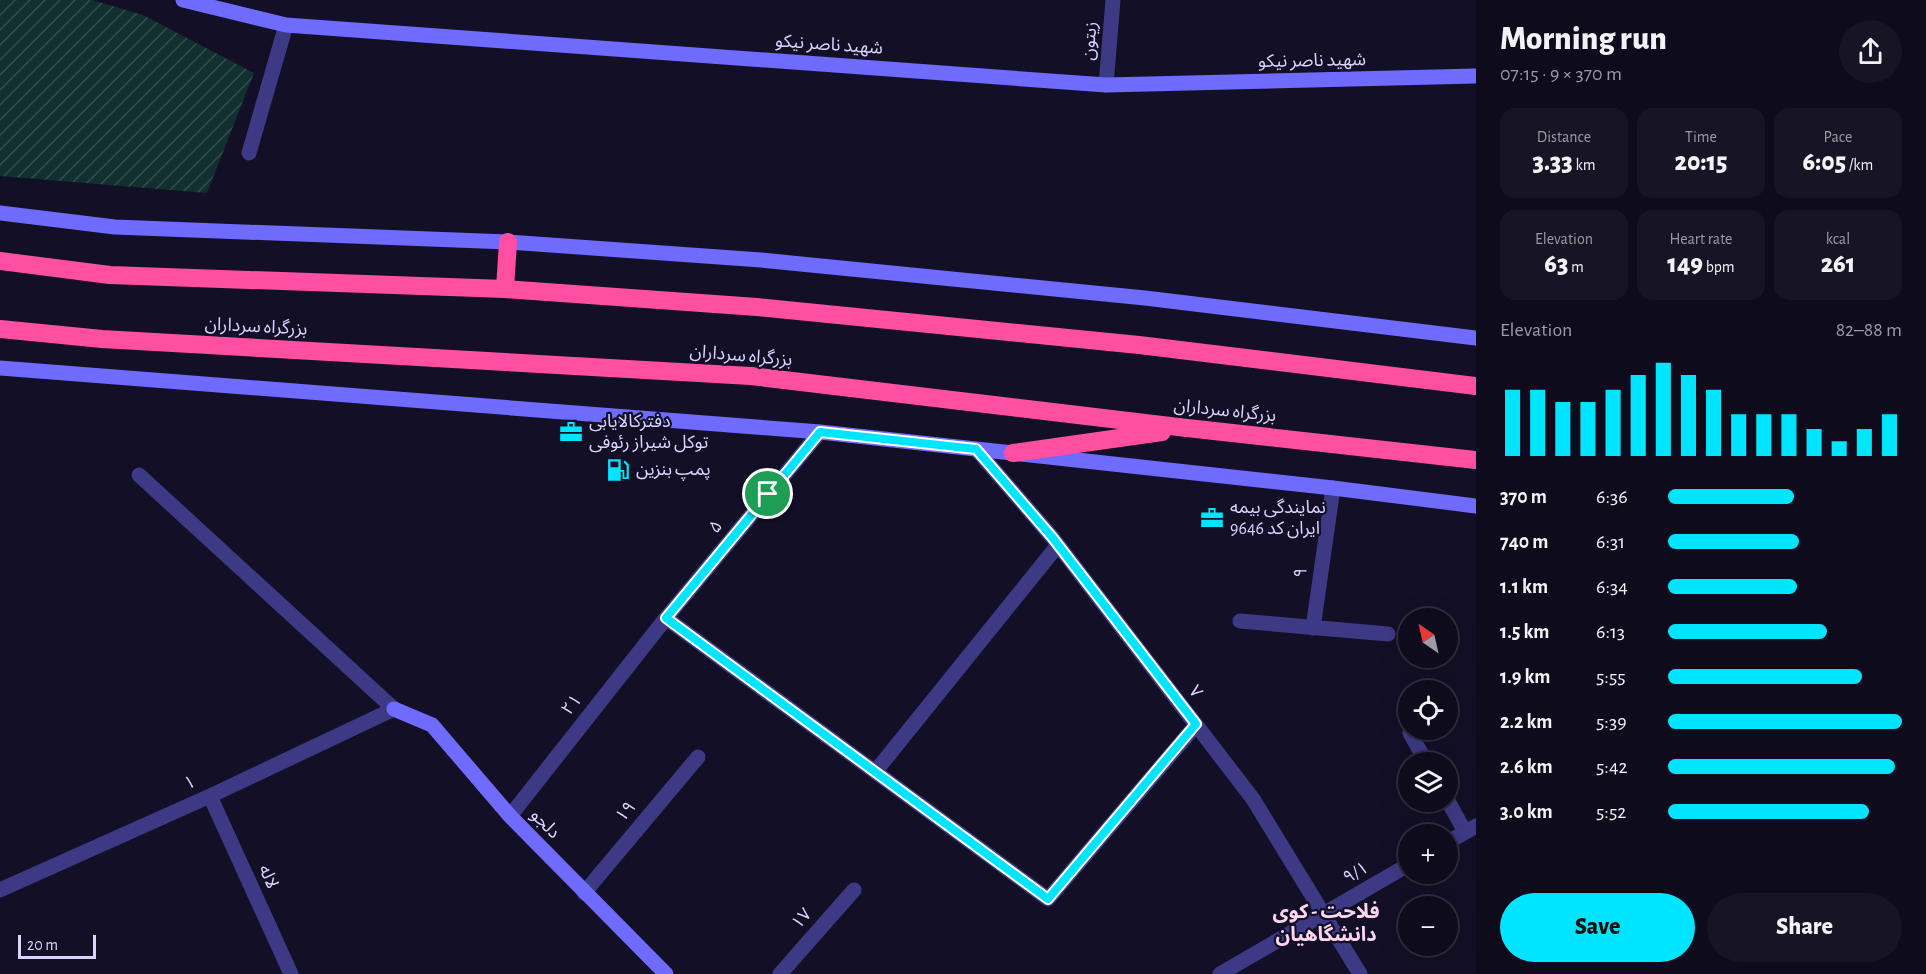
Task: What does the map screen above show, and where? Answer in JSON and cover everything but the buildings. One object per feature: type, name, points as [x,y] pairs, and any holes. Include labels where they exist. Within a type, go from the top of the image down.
[{"type":"highway","points":[[506,289],[508,242]]},
{"type":"highway","points":[[0,261],[110,275],[506,289],[780,309],[1139,345],[1476,386]]},
{"type":"highway","name":"بزرگراه سرداران","points":[[0,329],[102,339],[751,376],[1476,460]]},
{"type":"highway","points":[[1013,453],[1187,428]]},
{"type":"main road","name":"شهید ناصر نیکو","points":[[183,0],[286,25],[1106,85],[1476,76]]},
{"type":"main road","points":[[0,213],[115,227],[508,242],[773,261],[1145,298],[1476,338]]},
{"type":"main road","points":[[0,368],[820,432],[1333,488],[1476,506]]},
{"type":"main road","name":"دلجو","points":[[394,709],[432,725],[510,816],[666,974]]},
{"type":"street","name":"زیتون","points":[[1106,85],[1113,0]]},
{"type":"street","points":[[249,153],[286,25]]},
{"type":"street","name":"۵","points":[[666,618],[820,432]]},
{"type":"street","name":"۷","points":[[976,449],[1058,545],[1253,799],[1360,974]]},
{"type":"street","points":[[139,475],[394,709]]},
{"type":"street","name":"۹","points":[[1313,628],[1333,488]]},
{"type":"street","points":[[875,772],[1058,545]]},
{"type":"street","points":[[666,618],[1048,899],[1196,724]]},
{"type":"street","name":"۲۱","points":[[510,816],[666,618]]},
{"type":"street","points":[[1240,621],[1388,634]]},
{"type":"street","name":"۱","points":[[0,890],[210,796],[394,709]]},
{"type":"street","name":"۱۹","points":[[584,893],[698,757]]},
{"type":"street","name":"لاله","points":[[210,796],[291,974]]},
{"type":"street","points":[[1457,812],[1471,829]]},
{"type":"street","name":"۹/۱","points":[[1220,974],[1398,871]]},
{"type":"street","name":"۱۷","points":[[780,974],[854,890]]},
{"type":"green space","points":[[0,0],[92,0],[143,15],[254,73],[207,193],[0,176]]},
{"type":"place","name":"دفترکالایابی توکل شیراز رئوفی","points":[[571,432]]},
{"type":"place","name":"پمپ بنزین","points":[[618,470]]},
{"type":"place","name":"نمایندگی بیمه ایران کد 9646","points":[[1212,518]]},
{"type":"district","name":"فلاحت - کوی دانشگاهیان","points":[[1326,924]]},
{"type":"route","points":[[820,432],[976,449],[1052,537],[1196,724],[1048,899],[666,618],[768,494],[820,432]]}]
